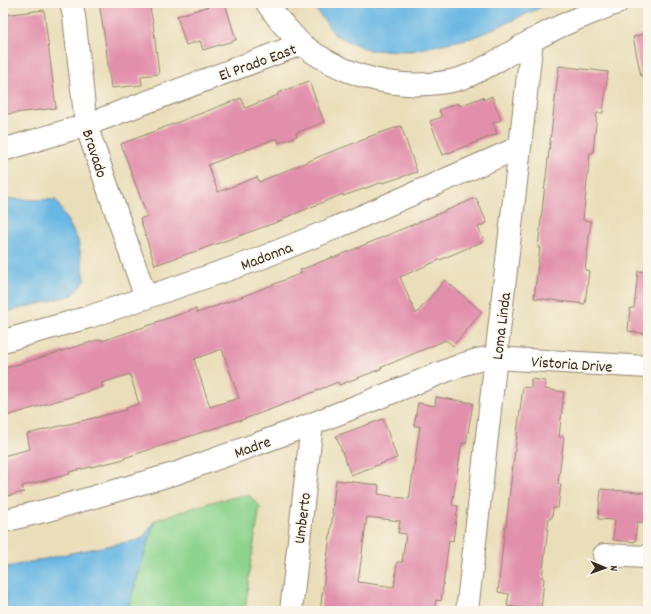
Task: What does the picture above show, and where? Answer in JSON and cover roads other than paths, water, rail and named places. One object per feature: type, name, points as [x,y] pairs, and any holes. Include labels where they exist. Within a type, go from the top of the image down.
[{"type":"street","name":"Bravado","points":[[71,3],[74,16],[86,125],[146,298]]},
{"type":"street","points":[[267,3],[280,21],[301,44]]},
{"type":"street","name":"El Prado East","points":[[3,150],[86,125],[301,44],[332,64],[361,76],[381,81],[418,85],[457,80],[481,70],[532,40],[573,20],[617,3]]},
{"type":"street","name":"Loma Linda","points":[[467,611],[532,40]]},
{"type":"street","name":"Madonna","points":[[3,341],[89,317],[256,260],[328,231],[520,147]]},
{"type":"street","name":"Vistoria Drive","points":[[496,358],[648,367]]},
{"type":"street","name":"Madre","points":[[3,521],[177,474],[312,424],[461,365],[481,359],[496,358]]},
{"type":"street","name":"Umberto","points":[[291,611],[312,424]]},
{"type":"street","points":[[604,555],[648,557]]},
{"type":"water","points":[[311,3],[551,3],[475,37],[411,51],[368,50],[335,35]]},
{"type":"water","points":[[3,200],[56,200],[78,240],[85,280],[73,295],[3,313]]},
{"type":"water","points":[[155,520],[127,611],[3,611],[3,574],[7,567],[142,539]]}]
